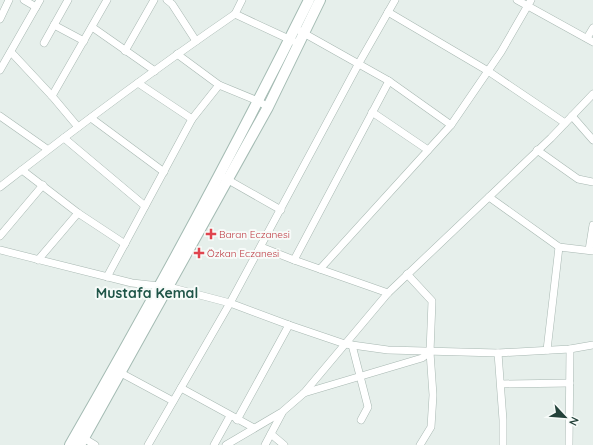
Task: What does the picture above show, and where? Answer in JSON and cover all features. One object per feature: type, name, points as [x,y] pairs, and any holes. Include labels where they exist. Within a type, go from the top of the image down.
[{"type":"street","points":[[0,19],[9,0]]},
{"type":"street","points":[[24,0],[36,7]]},
{"type":"street","points":[[1,66],[11,52],[40,0]]},
{"type":"street","points":[[44,43],[68,0]]},
{"type":"street","points":[[52,96],[107,0]]},
{"type":"street","points":[[126,51],[154,0]]},
{"type":"street","points":[[299,31],[309,0]]},
{"type":"street","points":[[80,439],[223,177],[258,101],[299,31],[320,0]]},
{"type":"street","points":[[148,445],[230,303],[359,63],[395,0]]},
{"type":"street","points":[[517,0],[530,3],[590,40],[593,28]]},
{"type":"street","points":[[171,1],[196,41]]},
{"type":"street","points":[[0,187],[47,149],[155,72],[177,54],[235,14],[240,1]]},
{"type":"street","points":[[320,269],[451,125],[501,52],[530,3]]},
{"type":"street","points":[[388,12],[488,71],[565,123]]},
{"type":"street","points":[[235,14],[294,41]]},
{"type":"street","points":[[54,25],[84,41]]},
{"type":"street","points":[[92,27],[155,72]]},
{"type":"street","points":[[299,31],[389,81],[451,125]]},
{"type":"street","points":[[223,177],[268,107],[294,41]]},
{"type":"street","points":[[11,52],[52,96],[78,127]]},
{"type":"street","points":[[177,54],[219,84],[268,107]]},
{"type":"street","points":[[294,260],[389,81]]},
{"type":"street","points":[[138,83],[192,119]]},
{"type":"street","points":[[107,277],[192,119],[219,84]]},
{"type":"street","points":[[226,445],[282,412],[304,393],[348,345],[388,292],[565,123],[593,94]]},
{"type":"street","points":[[372,112],[428,150]]},
{"type":"street","points":[[0,116],[47,149]]},
{"type":"street","points":[[572,116],[593,140]]},
{"type":"street","points":[[91,118],[164,172]]},
{"type":"street","points":[[64,138],[145,206]]},
{"type":"street","points":[[537,150],[578,179],[593,182]]},
{"type":"street","points":[[22,170],[78,213],[125,244]]},
{"type":"street","points":[[223,177],[281,210]]},
{"type":"street","points":[[0,236],[43,185]]},
{"type":"street","points":[[489,196],[560,247],[591,251],[593,225]]},
{"type":"street","points":[[38,260],[78,213]]},
{"type":"street","points":[[261,247],[294,260],[388,292]]},
{"type":"street","points":[[547,350],[560,247]]},
{"type":"street","points":[[0,250],[132,283],[164,286],[230,303],[288,325],[348,345],[388,350],[498,353],[570,349],[593,345]]},
{"type":"street","points":[[407,274],[432,302],[430,352],[433,395],[431,427],[420,445]]},
{"type":"street","points":[[70,445],[80,439],[121,373],[164,286]]},
{"type":"street","points":[[237,420],[288,325]]},
{"type":"street","points":[[348,345],[360,377],[368,407],[361,420]]},
{"type":"street","points":[[569,445],[570,349]]},
{"type":"street","points":[[304,393],[422,358],[430,352]]},
{"type":"street","points":[[498,353],[503,420],[503,445]]},
{"type":"street","points":[[121,373],[173,401]]},
{"type":"street","points":[[501,384],[570,383]]},
{"type":"street","points":[[181,388],[254,428]]},
{"type":"street","points":[[265,445],[282,412]]},
{"type":"street","points":[[214,445],[230,416]]},
{"type":"street","points":[[271,434],[284,445]]},
{"type":"street","points":[[80,439],[95,445]]},
{"type":"place","name":"Baran Eczanesi","points":[[211,234]]},
{"type":"place","name":"Özkan Eczanesi","points":[[199,253]]},
{"type":"district","name":"Mustafa Kemal","points":[[147,293]]}]
